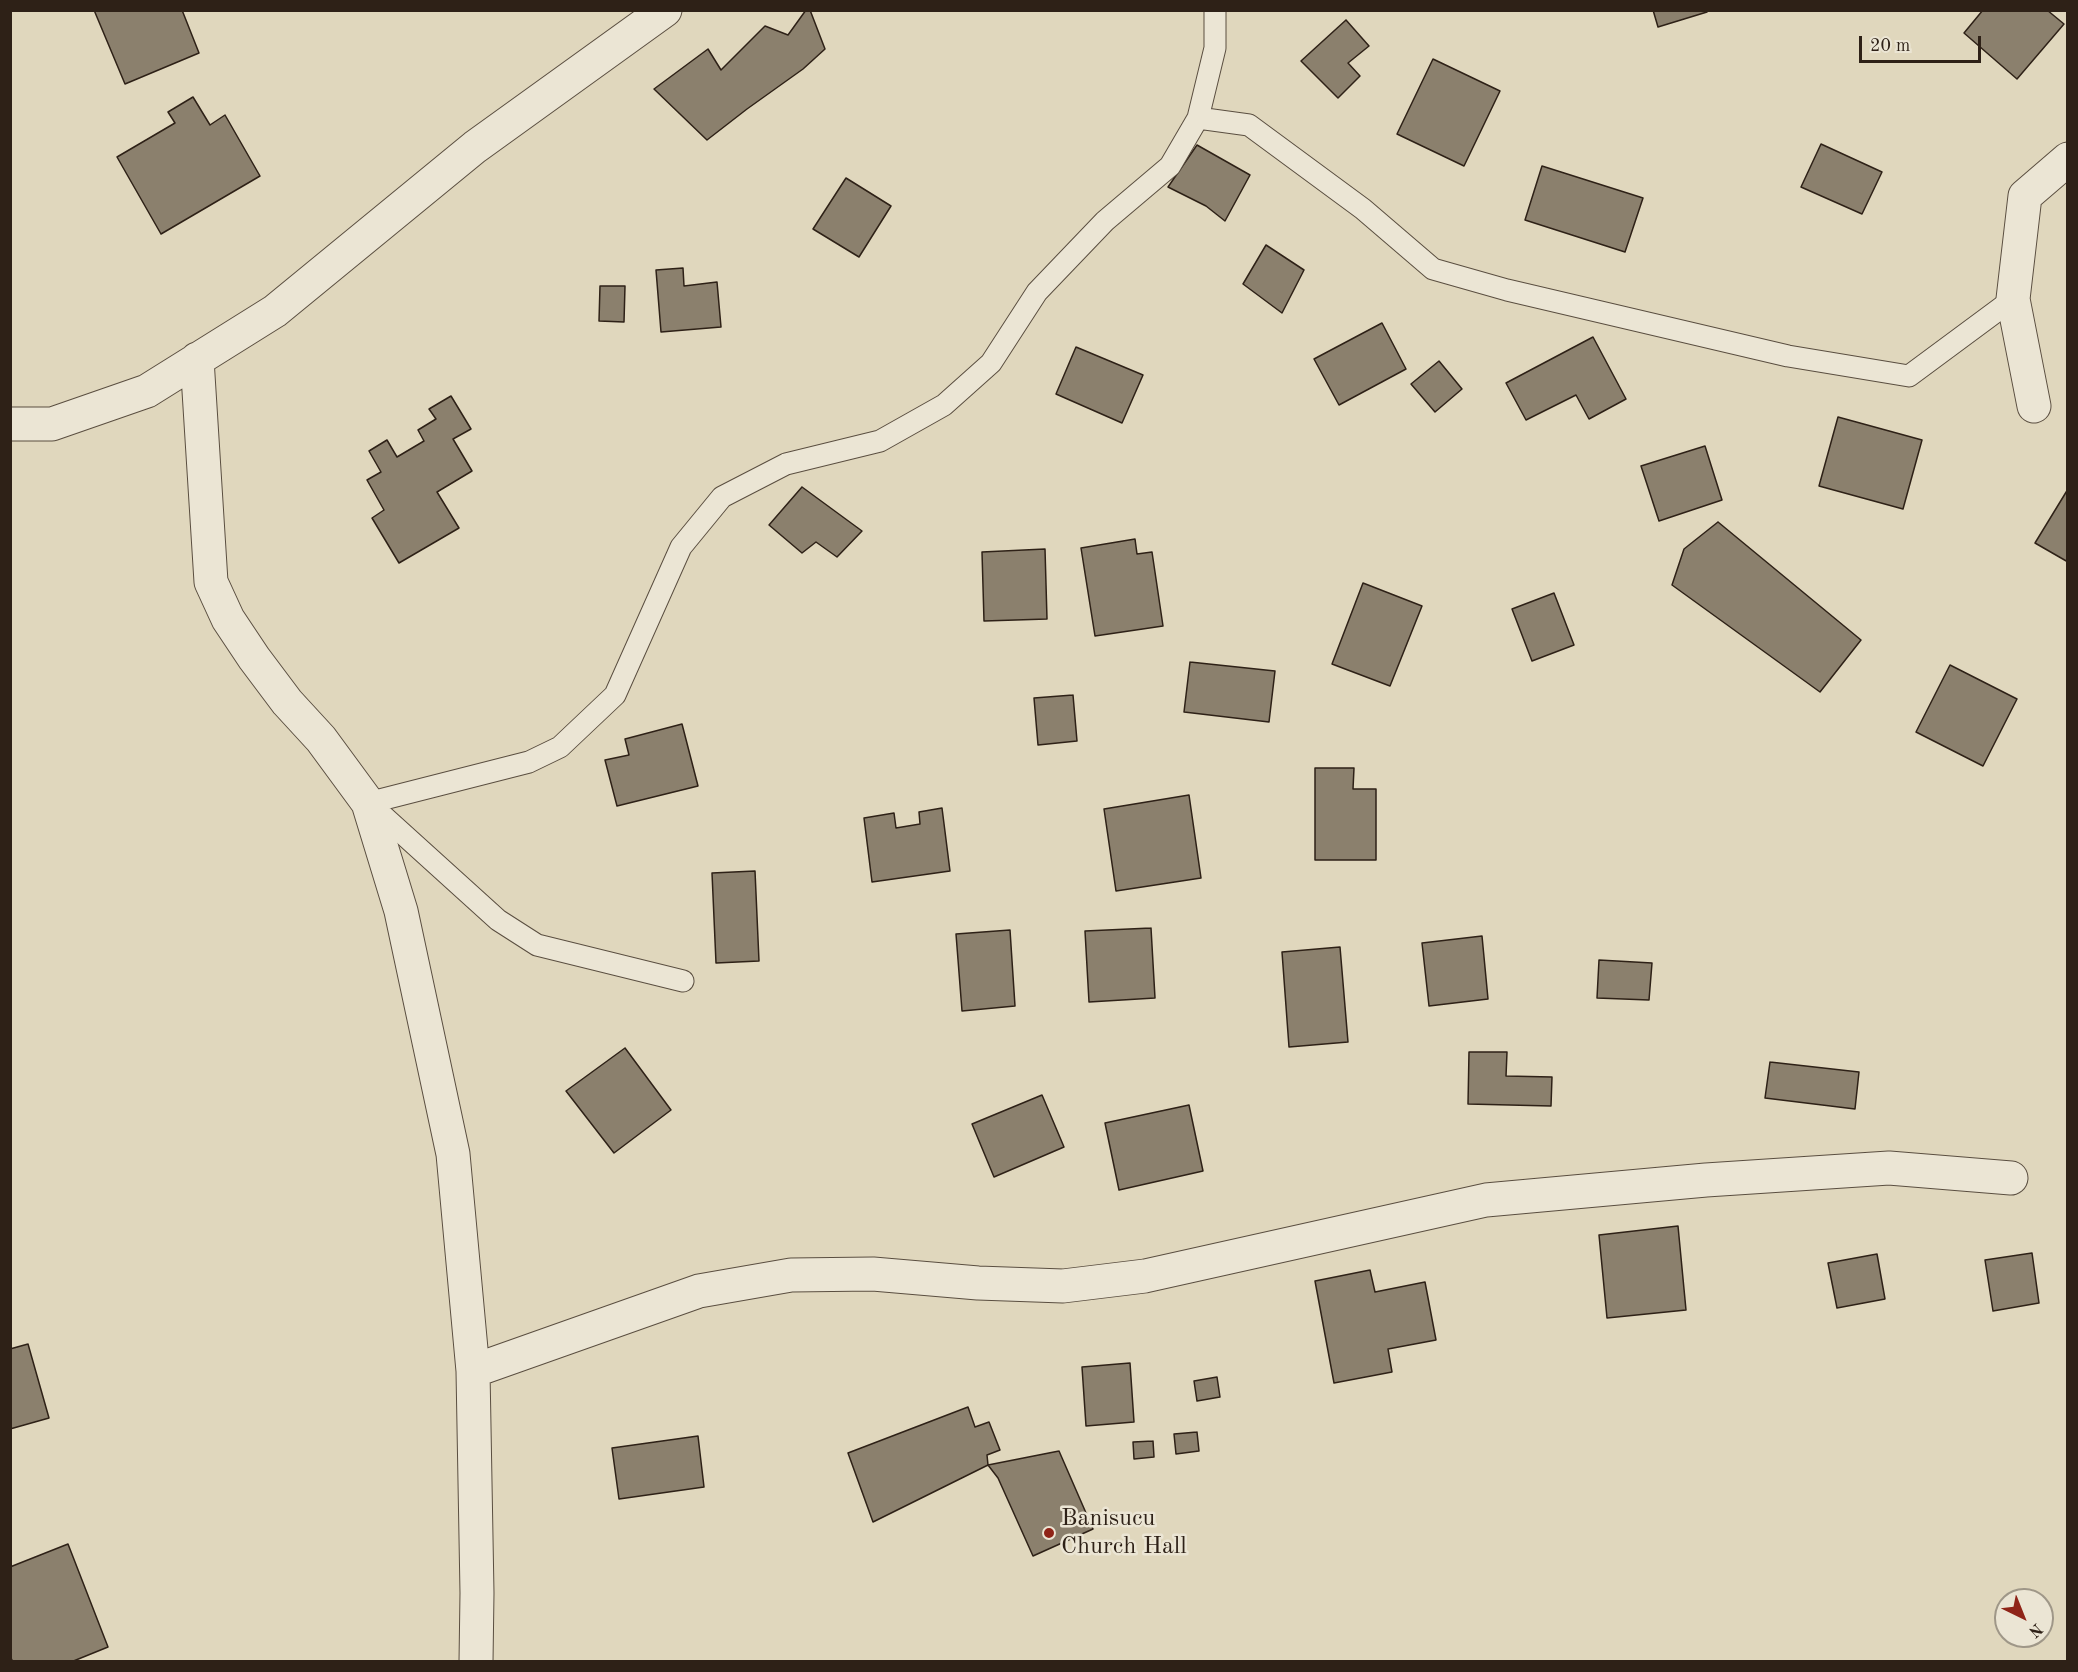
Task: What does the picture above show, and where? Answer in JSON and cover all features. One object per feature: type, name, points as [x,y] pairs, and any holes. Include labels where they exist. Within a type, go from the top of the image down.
[{"type":"street","points":[[10,423],[52,424],[147,391],[275,311],[475,147],[665,10]]},
{"type":"street","points":[[2034,406],[2013,299],[2025,196],[2067,159]]},
{"type":"street","points":[[197,359],[211,582],[228,619],[254,658],[286,702],[321,739],[368,802],[401,911],[453,1154],[473,1371],[476,1662]]},
{"type":"street","points":[[473,1371],[699,1291],[791,1275],[873,1274],[978,1283],[1063,1286],[1145,1276],[1486,1200],[1706,1180],[1889,1168],[2011,1178]]},
{"type":"lane","points":[[368,802],[529,762],[560,747],[615,695],[681,547],[722,497],[786,464],[879,441],[944,405],[991,363],[1036,292],[1105,221],[1170,166],[1198,118],[1215,48],[1215,10]]},
{"type":"lane","points":[[1198,118],[1249,125],[1363,209],[1433,268],[1507,290],[1788,356],[1909,376],[2013,299]]},
{"type":"lane","points":[[368,802],[498,920],[537,945],[683,981]]},
{"type":"building","points":[[94,10],[182,10],[199,53],[125,84]]},
{"type":"building","points":[[806,10],[810,10],[825,49],[803,69],[707,140],[654,89],[708,49],[721,70],[765,26],[788,35]]},
{"type":"building","points":[[1653,10],[1707,10],[1707,12],[1658,27]]},
{"type":"building","points":[[1983,10],[2047,10],[2064,24],[2017,79],[1964,33]]},
{"type":"building","points":[[1346,20],[1369,46],[1348,63],[1360,76],[1338,98],[1301,61]]},
{"type":"building","points":[[1433,59],[1500,91],[1464,166],[1397,134]]},
{"type":"building","points":[[193,97],[210,125],[225,115],[260,176],[161,234],[117,157],[175,123],[168,112]]},
{"type":"building","points":[[1821,144],[1882,172],[1862,214],[1801,187]]},
{"type":"building","points":[[1197,145],[1250,175],[1225,221],[1206,206],[1168,187]]},
{"type":"building","points":[[1542,166],[1643,198],[1625,252],[1525,220]]},
{"type":"building","points":[[846,178],[891,206],[859,257],[813,229]]},
{"type":"building","points":[[1266,245],[1304,270],[1282,313],[1243,284]]},
{"type":"building","points":[[683,268],[684,286],[717,282],[721,327],[661,332],[656,270]]},
{"type":"building","points":[[600,286],[625,286],[624,322],[599,321]]},
{"type":"building","points":[[1382,323],[1406,369],[1339,405],[1314,359]]},
{"type":"building","points":[[1593,337],[1626,399],[1589,419],[1576,395],[1526,420],[1506,383]]},
{"type":"building","points":[[1076,347],[1143,375],[1122,423],[1056,394]]},
{"type":"building","points":[[1439,361],[1462,389],[1435,412],[1411,384]]},
{"type":"building","points":[[451,396],[471,429],[453,439],[472,471],[437,492],[459,528],[399,563],[372,518],[384,510],[367,480],[381,472],[369,451],[387,440],[397,457],[424,441],[418,430],[436,419],[429,409]]},
{"type":"building","points":[[1838,417],[1922,440],[1903,509],[1819,486]]},
{"type":"building","points":[[1705,446],[1722,500],[1659,521],[1641,466]]},
{"type":"building","points":[[802,487],[862,531],[837,557],[816,542],[802,553],[769,525]]},
{"type":"building","points":[[2068,489],[2068,562],[2035,543]]},
{"type":"building","points":[[1718,522],[1861,640],[1820,692],[1672,585],[1684,549]]},
{"type":"building","points":[[1135,539],[1137,554],[1152,552],[1163,626],[1095,636],[1081,548]]},
{"type":"building","points":[[1045,549],[1047,619],[984,621],[982,552]]},
{"type":"building","points":[[1363,583],[1422,606],[1390,686],[1332,664]]},
{"type":"building","points":[[1554,593],[1574,645],[1532,661],[1512,609]]},
{"type":"building","points":[[1190,662],[1275,671],[1269,722],[1184,712]]},
{"type":"building","points":[[1950,665],[2017,699],[1983,766],[1916,732]]},
{"type":"building","points":[[1073,695],[1077,741],[1038,745],[1034,698]]},
{"type":"building","points":[[682,724],[698,786],[617,806],[605,760],[629,755],[625,739]]},
{"type":"building","points":[[1315,768],[1354,768],[1353,789],[1376,789],[1376,860],[1315,860]]},
{"type":"building","points":[[1189,795],[1201,878],[1116,891],[1104,809]]},
{"type":"building","points":[[942,808],[950,871],[872,882],[864,818],[894,813],[896,828],[920,824],[919,812]]},
{"type":"building","points":[[755,871],[759,961],[716,963],[712,873]]},
{"type":"building","points":[[1151,928],[1155,998],[1089,1002],[1085,931]]},
{"type":"building","points":[[1010,930],[1015,1006],[962,1011],[956,934]]},
{"type":"building","points":[[1482,936],[1488,999],[1429,1006],[1422,943]]},
{"type":"building","points":[[1340,947],[1348,1042],[1289,1047],[1282,952]]},
{"type":"building","points":[[1599,960],[1652,963],[1649,1000],[1597,998]]},
{"type":"building","points":[[625,1048],[671,1110],[614,1153],[566,1091]]},
{"type":"building","points":[[1469,1052],[1507,1052],[1506,1076],[1552,1077],[1551,1106],[1468,1104]]},
{"type":"building","points":[[1770,1062],[1859,1072],[1855,1109],[1765,1098]]},
{"type":"building","points":[[1042,1095],[1064,1147],[994,1177],[972,1124]]},
{"type":"building","points":[[1189,1105],[1203,1171],[1119,1190],[1105,1123]]},
{"type":"building","points":[[1678,1226],[1686,1310],[1607,1318],[1599,1235]]},
{"type":"building","points":[[2032,1253],[2039,1303],[1993,1311],[1985,1260]]},
{"type":"building","points":[[1877,1254],[1885,1299],[1837,1308],[1828,1263]]},
{"type":"building","points":[[1370,1270],[1375,1292],[1425,1282],[1436,1340],[1388,1349],[1392,1372],[1334,1383],[1315,1281]]},
{"type":"building","points":[[28,1344],[49,1418],[10,1429],[10,1349]]},
{"type":"building","points":[[1130,1363],[1134,1422],[1086,1426],[1082,1367]]},
{"type":"building","points":[[1217,1377],[1220,1397],[1197,1401],[1194,1381]]},
{"type":"building","points":[[968,1407],[975,1427],[989,1422],[1000,1450],[987,1455],[988,1465],[873,1522],[848,1453]]},
{"type":"building","points":[[1197,1432],[1199,1451],[1176,1454],[1174,1434]]},
{"type":"building","points":[[698,1436],[704,1487],[619,1499],[612,1448]]},
{"type":"building","points":[[1153,1441],[1154,1457],[1134,1459],[1133,1442]]},
{"type":"building","points":[[1059,1451],[1093,1529],[1033,1556],[998,1478],[988,1465]]},
{"type":"building","points":[[68,1544],[108,1647],[71,1662],[13,1662],[10,1656],[10,1567]]},
{"type":"place","name":"Banisucu Church Hall","points":[[1049,1533]]}]
